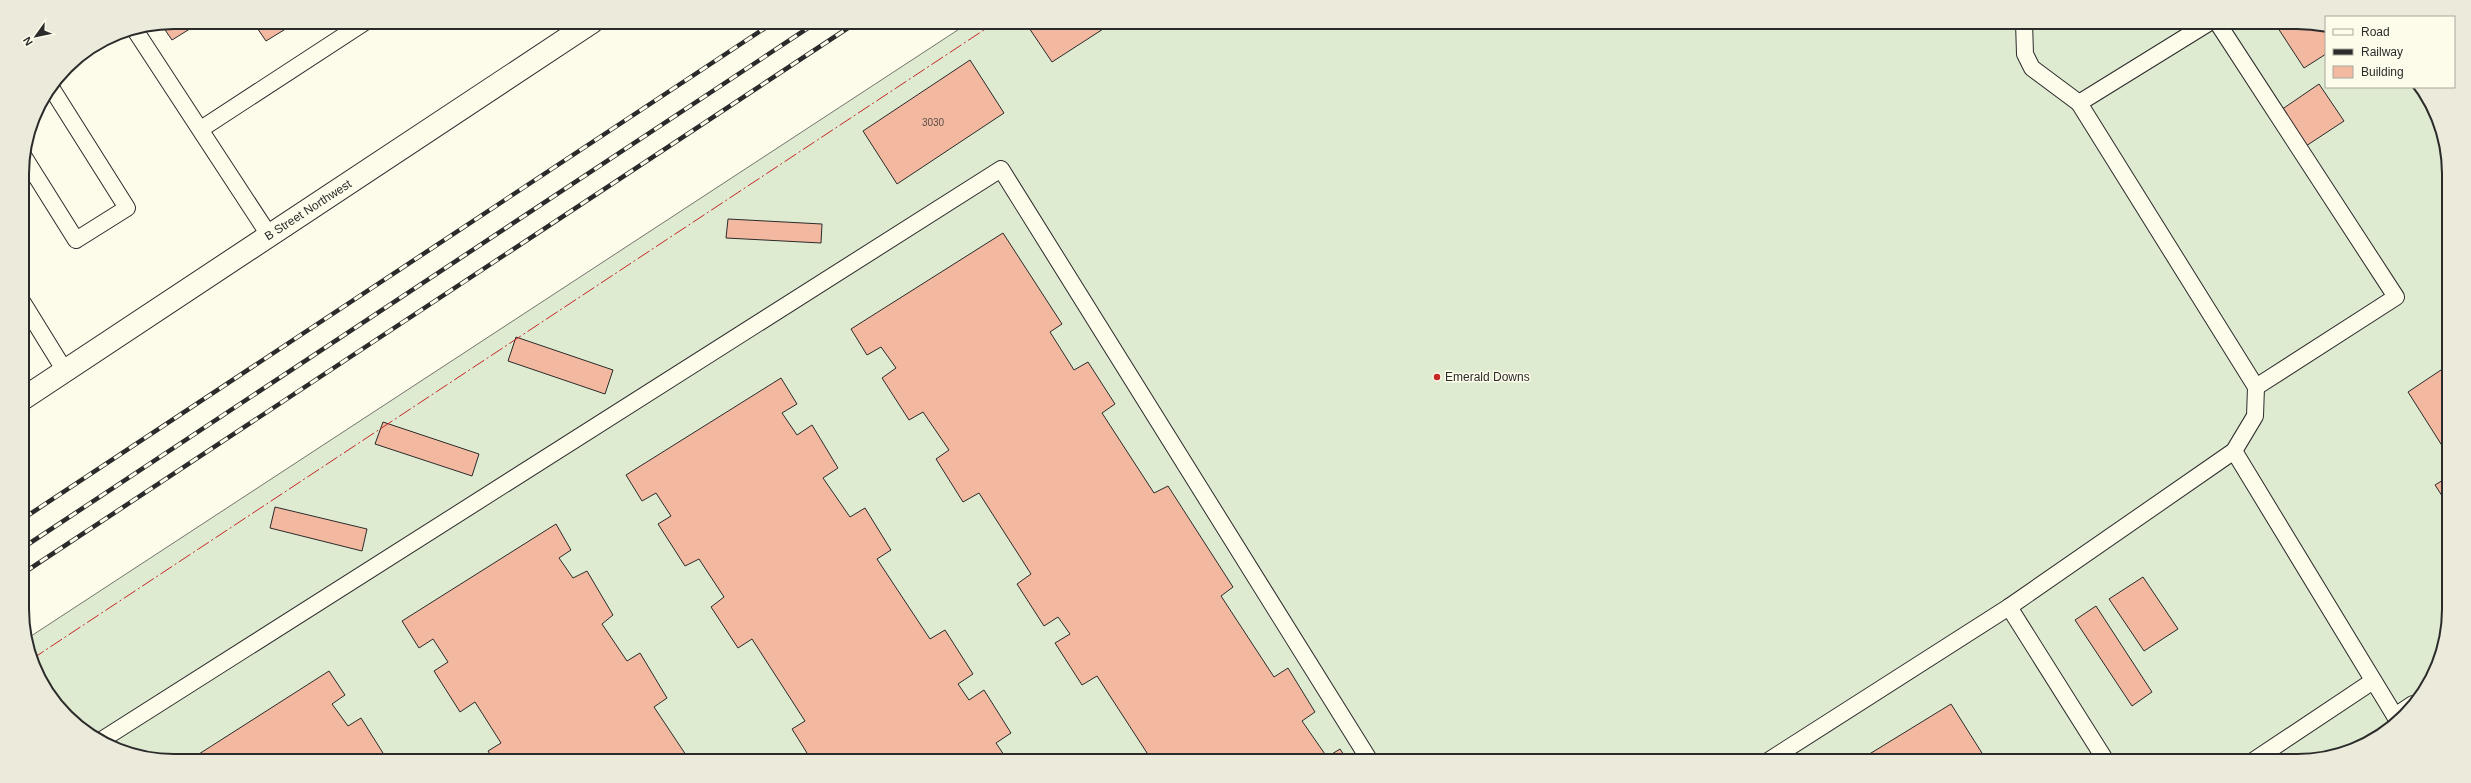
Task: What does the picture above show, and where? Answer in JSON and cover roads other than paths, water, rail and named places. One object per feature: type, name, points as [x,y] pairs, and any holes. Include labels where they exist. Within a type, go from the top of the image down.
[{"type":"street","name":"B Street Northwest","points":[[29,395],[578,29]]},
{"type":"lane","points":[[201,129],[354,29]]},
{"type":"lane","points":[[1779,754],[2009,607],[2234,451],[2255,416],[2256,387],[2079,103],[2032,68],[2025,54],[2024,29]]},
{"type":"lane","points":[[2079,103],[2199,29]]},
{"type":"lane","points":[[2222,29],[2396,297],[2256,387]]},
{"type":"lane","points":[[137,34],[269,235]]},
{"type":"lane","points":[[29,165],[76,240],[127,208],[54,92]]},
{"type":"lane","points":[[106,737],[1001,169],[1366,754]]},
{"type":"lane","points":[[29,312],[66,370]]},
{"type":"lane","points":[[2234,451],[2395,716]]},
{"type":"lane","points":[[2009,607],[2102,754]]},
{"type":"lane","points":[[2264,754],[2373,681]]},
{"type":"railway","points":[[29,515],[763,29]]},
{"type":"railway","points":[[29,544],[806,29]]},
{"type":"railway","points":[[29,569],[846,29]]},
{"type":"place","name":"Emerald Downs","points":[[1437,377]]}]
